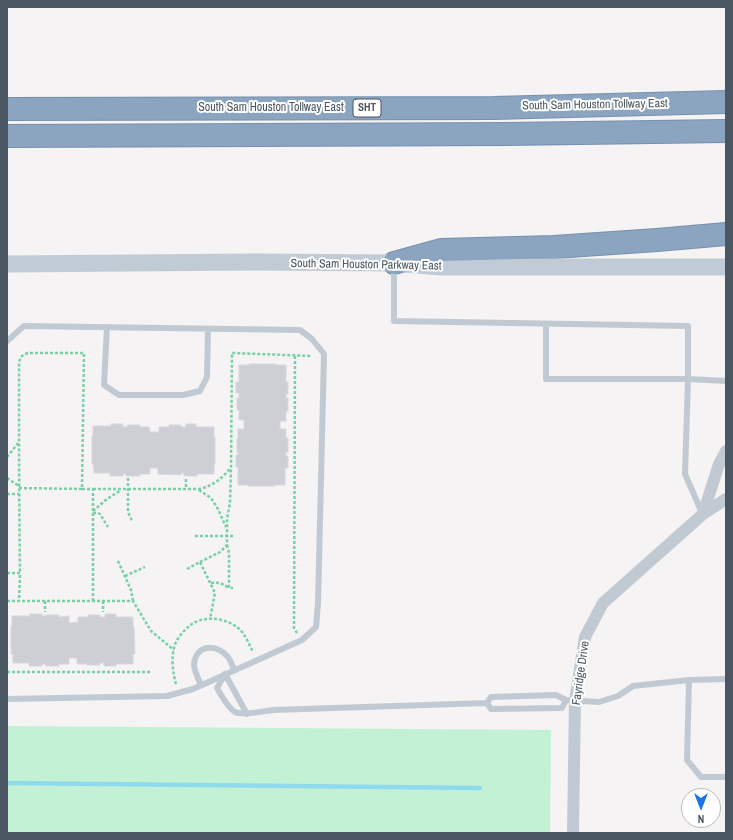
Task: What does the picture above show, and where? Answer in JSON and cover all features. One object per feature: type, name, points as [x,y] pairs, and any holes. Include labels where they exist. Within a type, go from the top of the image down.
[{"type":"highway","name":"South Sam Houston Tollway East","points":[[7,109],[493,108],[726,102]]},
{"type":"highway","name":"SHT","points":[[7,136],[507,134],[726,131]]},
{"type":"highway","points":[[394,263],[440,250],[554,247],[726,234]]},
{"type":"main road","name":"South Sam Houston Parkway East","points":[[7,264],[246,262],[394,263],[441,267],[726,267]]},
{"type":"street","points":[[703,514],[719,464],[726,451]]},
{"type":"street","name":"Fayridge Drive","points":[[573,833],[571,701],[585,637],[603,603],[703,514],[726,499]]},
{"type":"lane","points":[[394,263],[394,321],[688,326],[685,474],[703,514]]},
{"type":"lane","points":[[546,324],[546,379],[688,379],[726,381]]},
{"type":"lane","points":[[7,341],[24,326],[300,330],[312,339],[324,354],[318,604],[316,627],[302,640],[193,689],[167,696],[7,699]]},
{"type":"lane","points":[[107,327],[104,385],[119,395],[183,395],[200,391],[207,377],[208,329]]},
{"type":"lane","points":[[201,685],[196,674],[194,664],[196,656],[201,650],[208,647],[221,650],[228,657],[234,670]]},
{"type":"lane","points":[[225,674],[217,688],[225,702],[235,712],[247,714],[273,710],[487,703]]},
{"type":"lane","points":[[225,674],[247,714]]},
{"type":"lane","points":[[487,703],[491,697],[556,695],[571,701],[599,702],[618,696],[633,686],[689,680],[726,679]]},
{"type":"lane","points":[[689,680],[687,760],[701,777],[726,777]]},
{"type":"lane","points":[[487,703],[491,709],[562,708],[571,701]]},
{"type":"path","points":[[19,601],[19,362],[20,357],[24,354],[84,353],[82,489]]},
{"type":"path","points":[[229,588],[229,553],[226,545],[226,527],[230,503],[232,353],[324,357]]},
{"type":"path","points":[[295,356],[294,628],[302,640]]},
{"type":"path","points":[[7,457],[19,441]]},
{"type":"path","points":[[7,478],[19,487],[82,489],[199,489],[211,486],[222,478],[231,467]]},
{"type":"path","points":[[128,478],[128,512],[132,521]]},
{"type":"path","points":[[186,478],[186,489]]},
{"type":"path","points":[[93,489],[93,601]]},
{"type":"path","points":[[93,512],[122,489]]},
{"type":"path","points":[[199,489],[211,498],[226,527]]},
{"type":"path","points":[[7,494],[19,494]]},
{"type":"path","points":[[93,512],[100,514],[108,527]]},
{"type":"path","points":[[195,536],[234,536]]},
{"type":"path","points":[[187,568],[220,552],[226,545]]},
{"type":"path","points":[[118,561],[131,590],[133,601],[151,631],[174,650]]},
{"type":"path","points":[[200,562],[215,592],[210,620]]},
{"type":"path","points":[[125,576],[144,566]]},
{"type":"path","points":[[7,573],[20,573]]},
{"type":"path","points":[[211,583],[218,582],[229,588],[233,588]]},
{"type":"path","points":[[7,601],[133,601]]},
{"type":"path","points":[[45,601],[45,612]]},
{"type":"path","points":[[103,601],[103,612]]},
{"type":"path","points":[[7,672],[150,672]]},
{"type":"green space","points":[[7,726],[551,730],[550,833],[7,833]]},
{"type":"building","points":[[239,365],[286,365],[288,394],[286,394],[286,398],[288,398],[288,411],[286,411],[286,421],[280,421],[280,429],[286,429],[286,438],[288,438],[288,452],[286,452],[286,456],[288,456],[288,468],[285,468],[285,485],[238,485],[238,467],[236,467],[236,455],[238,455],[237,438],[238,429],[244,429],[244,420],[239,420],[237,398],[239,398],[239,393],[236,393],[236,382],[239,382]]},
{"type":"building","points":[[111,424],[123,424],[123,427],[127,427],[127,425],[140,425],[140,427],[149,427],[150,432],[159,432],[159,427],[169,427],[169,425],[181,425],[181,427],[186,427],[186,424],[196,424],[196,427],[214,427],[214,474],[184,476],[184,473],[181,473],[181,475],[158,474],[158,468],[150,468],[150,474],[140,474],[140,476],[126,476],[126,474],[123,474],[123,476],[110,476],[110,473],[94,473],[92,464],[93,426],[111,426]]},
{"type":"building","points":[[30,614],[42,614],[42,616],[59,615],[59,617],[69,616],[69,623],[78,622],[78,617],[88,617],[88,615],[100,615],[100,617],[105,617],[105,614],[116,614],[116,617],[133,617],[135,654],[133,654],[133,664],[104,666],[104,663],[100,663],[100,665],[77,664],[77,658],[69,658],[69,664],[59,664],[59,666],[46,666],[45,664],[42,664],[42,666],[29,666],[29,663],[13,663],[13,654],[11,654],[12,616],[30,616]]},
{"type":"waterway","points":[[7,783],[480,788]]}]
